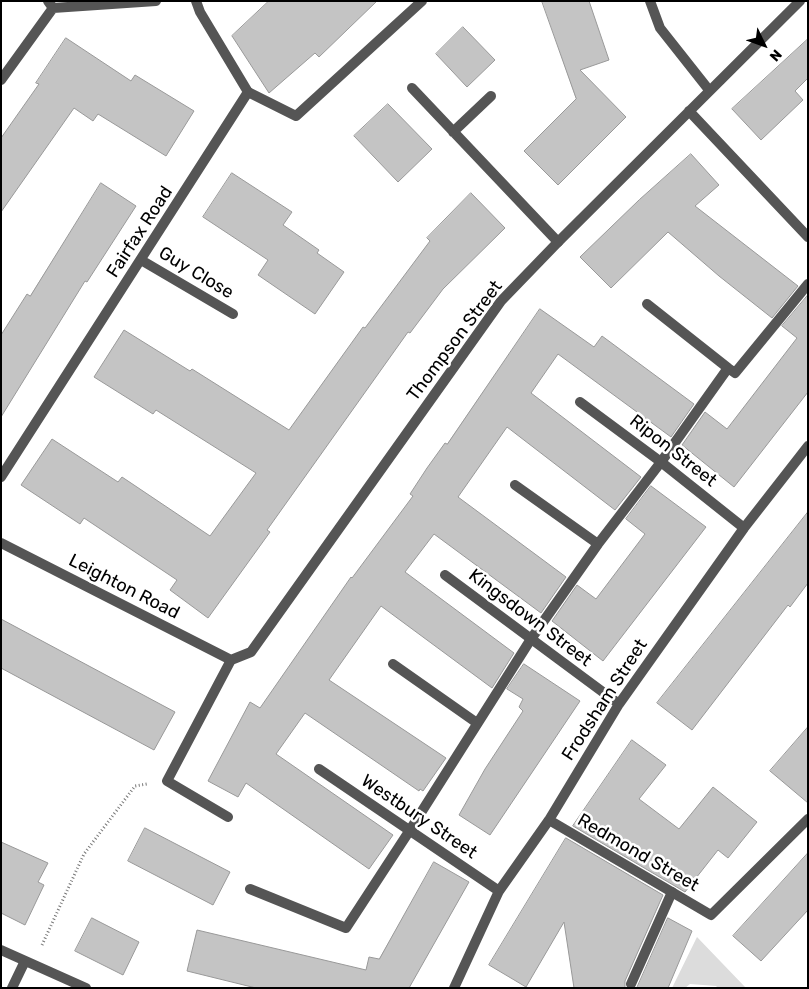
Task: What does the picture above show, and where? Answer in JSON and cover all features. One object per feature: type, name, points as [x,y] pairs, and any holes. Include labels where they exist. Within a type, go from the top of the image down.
[{"type":"street","points":[[1,80],[50,5],[156,1]]},
{"type":"street","points":[[196,1],[200,12],[248,92],[296,116],[422,1]]},
{"type":"street","points":[[650,1],[660,28],[709,90]]},
{"type":"street","name":"Thompson Street","points":[[231,660],[251,652],[501,301],[709,90],[800,1]]},
{"type":"street","points":[[412,88],[558,242]]},
{"type":"street","name":"Fairfax Road","points":[[1,477],[248,92]]},
{"type":"street","points":[[453,132],[491,96]]},
{"type":"street","points":[[688,112],[808,237]]},
{"type":"street","name":"Guy Close","points":[[141,260],[234,314]]},
{"type":"street","points":[[647,304],[735,373],[808,284]]},
{"type":"street","points":[[250,889],[346,928],[531,639],[598,544],[661,462],[728,368]]},
{"type":"street","name":"Ripon Street","points":[[580,402],[661,462],[744,528]]},
{"type":"street","name":"Frodsham Street","points":[[454,988],[499,891],[549,820],[619,704],[744,528],[808,446]]},
{"type":"street","points":[[515,485],[598,544]]},
{"type":"street","name":"Leighton Road","points":[[1,543],[231,660]]},
{"type":"street","name":"Kingsdown Street","points":[[445,575],[619,704]]},
{"type":"street","points":[[228,817],[167,781],[231,660]]},
{"type":"street","points":[[393,664],[477,723]]},
{"type":"street","name":"Westbury Street","points":[[319,769],[499,891]]},
{"type":"street","name":"Redmond Street","points":[[549,820],[711,915],[808,819]]},
{"type":"street","points":[[631,984],[672,892]]},
{"type":"street","points":[[1,950],[86,988]]},
{"type":"street","points":[[12,988],[29,962]]},
{"type":"path","points":[[29,962],[84,854],[135,786],[167,781]]},
{"type":"shaded area","points":[[697,937],[746,988],[718,988],[716,986],[690,984],[685,988],[672,988]]},
{"type":"building","points":[[269,1],[377,1],[319,57],[315,53],[269,93],[232,36]]},
{"type":"building","points":[[542,1],[589,1],[609,60],[580,70],[626,117],[558,185],[524,151],[576,99]]},
{"type":"building","points":[[463,27],[495,60],[467,87],[436,54]]},
{"type":"building","points":[[66,38],[131,81],[135,75],[194,111],[166,156],[98,114],[93,121],[74,108],[1,212],[1,138],[39,84],[36,83]]},
{"type":"building","points":[[808,39],[808,78],[795,91],[803,100],[761,140],[732,109]]},
{"type":"building","points":[[388,104],[432,149],[398,182],[354,136]]},
{"type":"building","points":[[691,154],[719,185],[695,206],[798,286],[772,318],[668,232],[611,288],[580,257],[639,200]]},
{"type":"building","points":[[232,173],[292,212],[283,225],[319,250],[317,253],[344,272],[315,314],[258,275],[268,260],[203,217]]},
{"type":"building","points":[[101,183],[136,206],[87,282],[85,281],[1,417],[1,335],[27,294],[30,296]]},
{"type":"building","points":[[471,193],[505,228],[443,289],[410,333],[408,332],[267,530],[270,532],[208,618],[170,590],[177,580],[84,518],[80,524],[21,485],[52,439],[118,482],[122,477],[210,536],[256,473],[156,410],[153,414],[94,377],[124,330],[190,371],[192,369],[289,430],[363,327],[365,328],[430,241],[427,238]]},
{"type":"building","points":[[808,295],[808,392],[734,487],[682,445],[705,412],[727,429],[797,338],[782,326]]},
{"type":"building","points":[[540,309],[594,347],[602,336],[694,404],[671,437],[558,354],[531,393],[641,477],[615,510],[507,427],[458,497],[566,577],[541,613],[434,534],[405,572],[514,653],[492,688],[381,606],[329,680],[446,758],[423,791],[420,789],[419,791],[305,713],[276,754],[393,835],[369,869],[246,783],[238,797],[208,781],[250,702],[260,708],[351,577],[413,496],[410,494],[427,468],[445,443],[447,444]]},
{"type":"building","points":[[651,486],[706,527],[603,661],[552,621],[577,585],[596,599],[645,534],[626,519]]},
{"type":"building","points":[[808,512],[808,583],[790,607],[788,605],[692,730],[657,703]]},
{"type":"building","points":[[1,619],[175,712],[154,750],[1,668]]},
{"type":"building","points":[[524,664],[580,701],[490,835],[459,815],[485,769],[523,711],[519,707],[523,699],[507,689]]},
{"type":"building","points":[[808,727],[808,803],[770,771]]},
{"type":"building","points":[[632,740],[666,765],[639,799],[679,829],[713,787],[757,822],[728,858],[718,850],[685,892],[573,826]]},
{"type":"building","points":[[145,828],[230,872],[213,905],[128,861]]},
{"type":"building","points":[[566,838],[663,895],[625,981],[625,988],[574,988],[564,922],[526,987],[489,965]]},
{"type":"building","points":[[1,842],[48,863],[38,882],[44,885],[25,925],[1,913]]},
{"type":"building","points":[[808,853],[808,910],[761,961],[733,936]]},
{"type":"building","points":[[434,862],[469,882],[409,988],[256,988],[187,971],[197,930],[366,970],[369,957],[379,959]]},
{"type":"building","points":[[92,918],[139,942],[123,975],[75,951]]},
{"type":"building","points":[[668,918],[692,931],[668,988],[637,988]]}]
